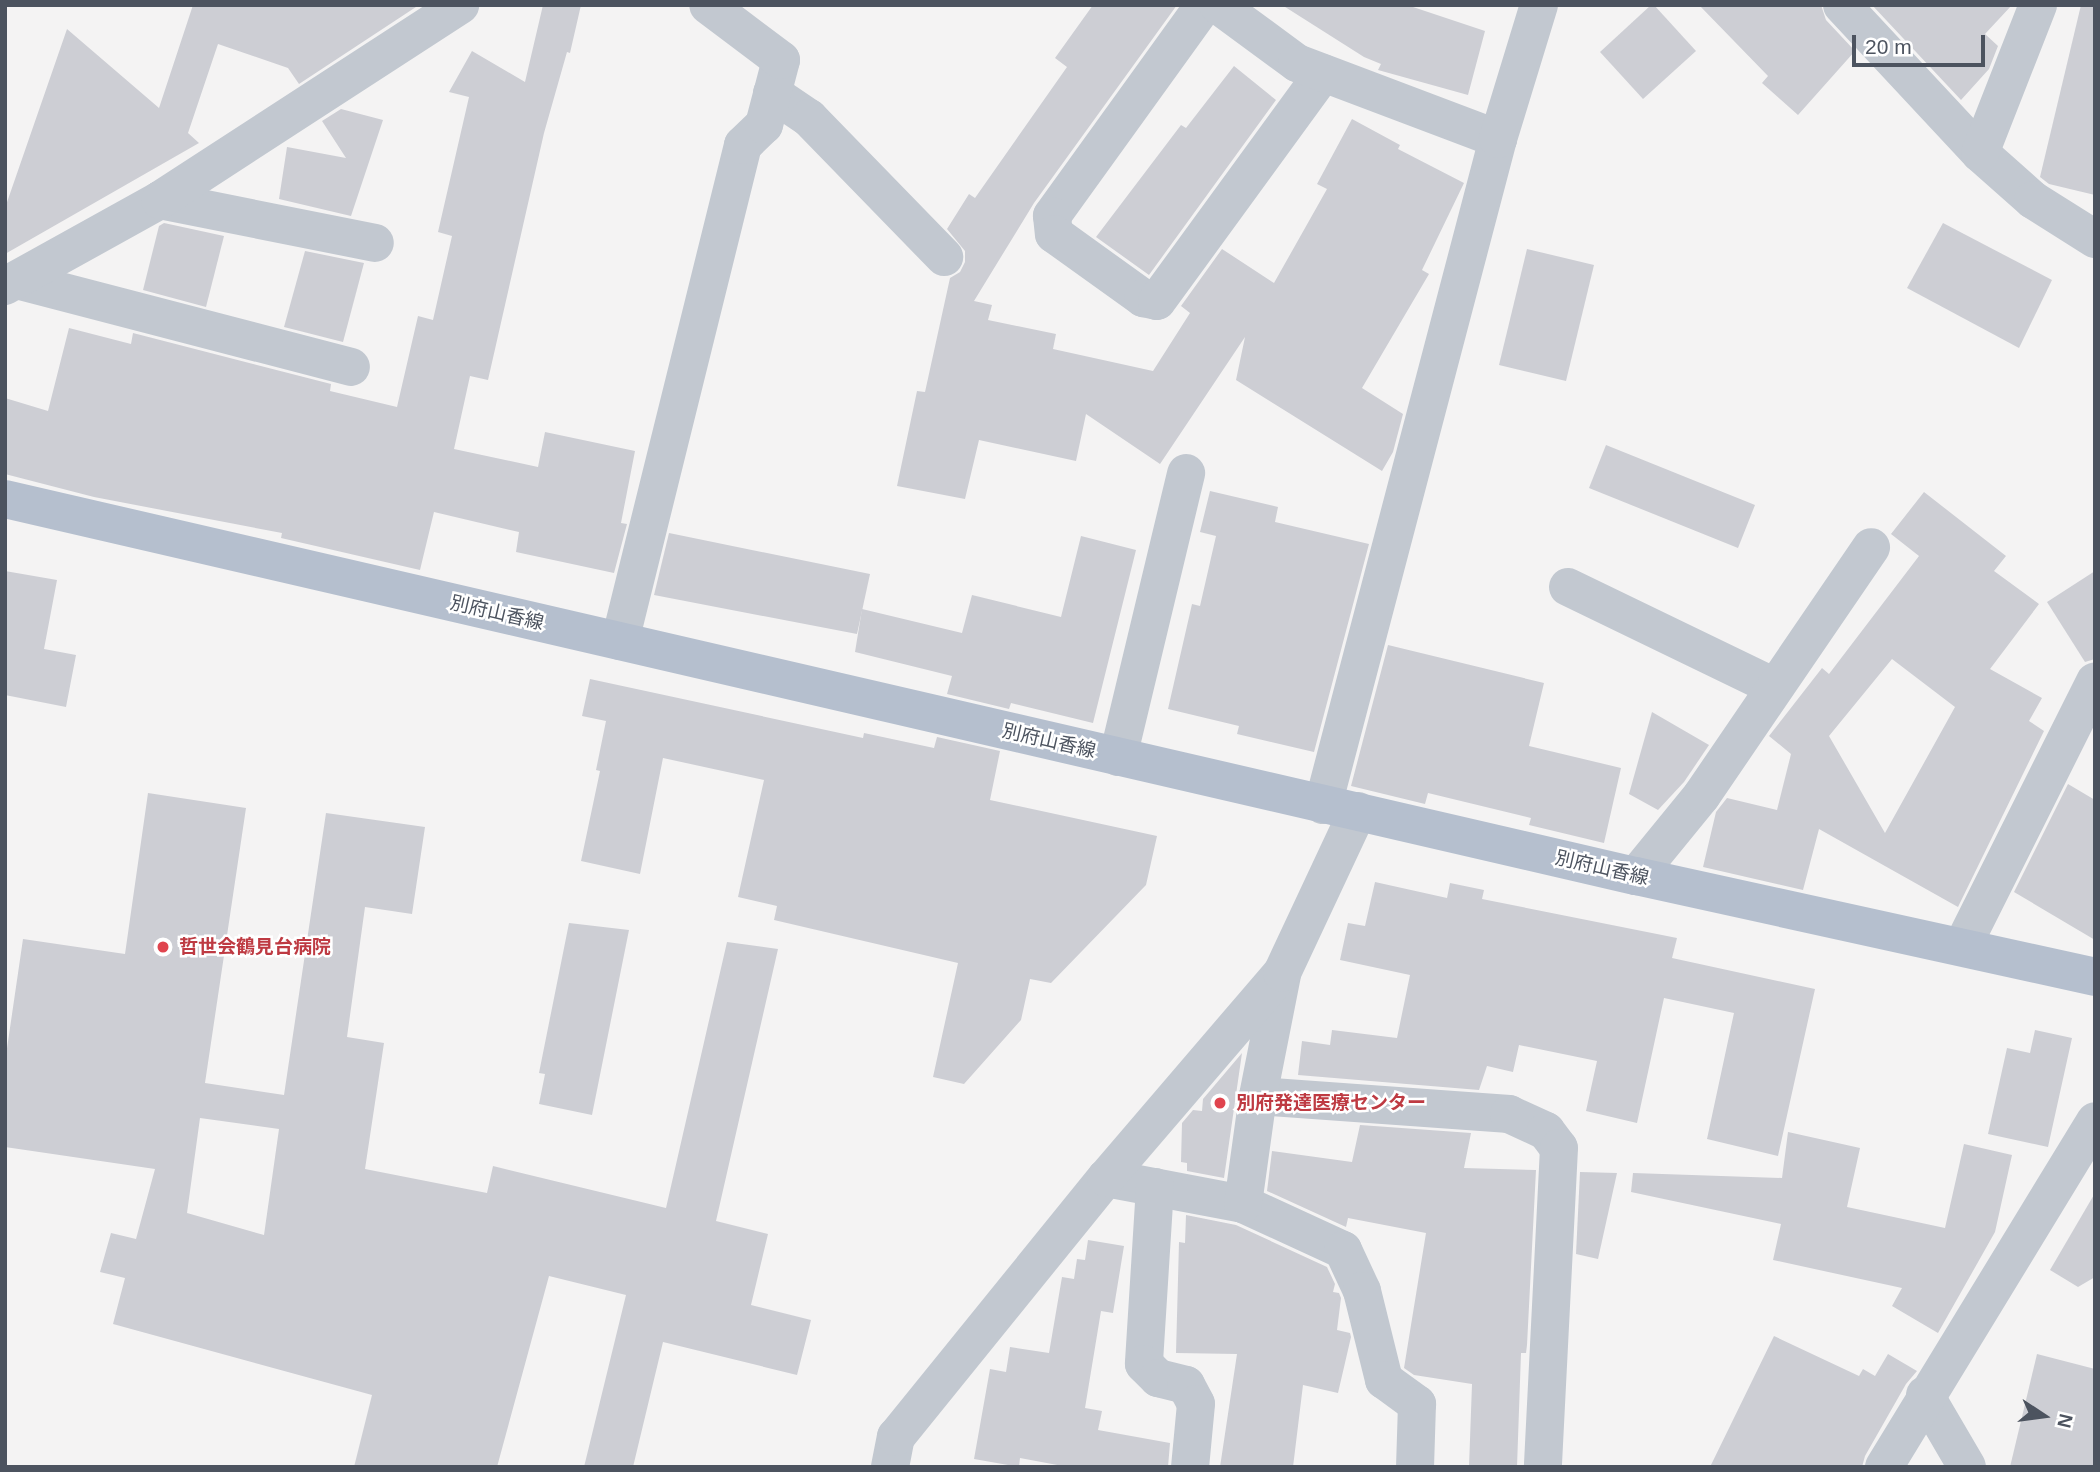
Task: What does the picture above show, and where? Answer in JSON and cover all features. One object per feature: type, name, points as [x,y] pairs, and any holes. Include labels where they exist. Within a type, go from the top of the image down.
[{"type":"main road","name":"別府山香線","points":[[5,499],[1636,876],[2095,977]]},
{"type":"street","points":[[11,283],[160,200],[460,5]]},
{"type":"street","points":[[620,641],[743,145],[764,125],[781,60],[708,5]]},
{"type":"street","points":[[1204,5],[1052,216],[1054,234],[1143,298],[1157,301],[1323,73]]},
{"type":"street","points":[[1218,5],[1297,63],[1498,139]]},
{"type":"street","points":[[1243,1204],[1258,1096],[1282,973],[1341,808],[1498,139],[1539,5]]},
{"type":"street","points":[[1842,5],[1980,153],[2033,200],[2095,239]]},
{"type":"street","points":[[1980,153],[2038,5]]},
{"type":"street","points":[[772,93],[809,118],[944,257]]},
{"type":"street","points":[[160,200],[374,243]]},
{"type":"street","points":[[11,283],[351,367]]},
{"type":"street","points":[[1118,757],[1186,473]]},
{"type":"street","points":[[1636,876],[1702,794],[1871,547]]},
{"type":"street","points":[[1568,587],[1775,687]]},
{"type":"street","points":[[1962,947],[2095,681]]},
{"type":"street","points":[[890,1467],[896,1437],[1106,1178],[1282,973]]},
{"type":"street","points":[[1258,1096],[1509,1114],[1546,1131],[1559,1148],[1543,1467]]},
{"type":"street","points":[[1884,1467],[1925,1395],[2095,1121]]},
{"type":"street","points":[[1106,1178],[1243,1204],[1343,1250],[1362,1291],[1384,1380],[1417,1404],[1415,1467]]},
{"type":"street","points":[[1155,1187],[1144,1364],[1158,1378],[1186,1385],[1196,1404],[1190,1467]]},
{"type":"street","points":[[1925,1395],[1967,1467]]},
{"type":"building","points":[[193,5],[419,5],[299,84],[288,68],[218,44],[188,133],[199,143],[5,254],[5,208],[67,29],[159,108]]},
{"type":"building","points":[[543,5],[581,5],[570,53],[567,52],[544,133],[488,380],[470,376],[454,449],[538,467],[545,432],[635,451],[621,523],[627,524],[614,573],[516,552],[519,532],[434,512],[420,570],[281,538],[282,533],[94,497],[5,474],[5,398],[48,411],[69,328],[131,344],[133,333],[331,384],[330,391],[397,407],[418,316],[433,320],[452,236],[438,232],[469,97],[449,92],[472,51],[525,82]]},
{"type":"building","points":[[1093,5],[1177,5],[1034,203],[974,301],[992,305],[988,320],[1056,334],[1053,349],[1153,371],[1190,313],[1181,306],[1222,249],[1274,283],[1327,189],[1317,184],[1352,119],[1400,145],[1398,149],[1464,183],[1422,270],[1429,274],[1362,388],[1403,414],[1393,452],[1382,471],[1236,380],[1245,337],[1160,464],[1086,414],[1076,461],[979,440],[965,499],[897,486],[917,391],[925,392],[950,278],[960,272],[965,262],[965,251],[947,229],[969,194],[975,198],[1067,67],[1055,58]]},
{"type":"building","points":[[1282,5],[1407,5],[1485,31],[1468,95],[1378,70],[1381,64],[1364,57]]},
{"type":"building","points":[[1654,5],[1696,51],[1643,99],[1600,52]]},
{"type":"building","points":[[1699,5],[1821,5],[1826,20],[1855,51],[1798,115],[1762,83],[1768,76]]},
{"type":"building","points":[[1872,5],[2012,5],[1985,34],[1998,46],[1989,69],[1961,100]]},
{"type":"building","points":[[2081,5],[2095,5],[2095,195],[2049,184],[2040,177]]},
{"type":"building","points":[[1234,66],[1276,100],[1149,275],[1096,237],[1181,125],[1186,128]]},
{"type":"building","points":[[341,109],[383,120],[351,216],[279,199],[287,147],[346,158],[322,121]]},
{"type":"building","points":[[164,223],[224,236],[206,307],[143,290],[159,226]]},
{"type":"building","points":[[1943,223],[2052,280],[2019,348],[1907,288]]},
{"type":"building","points":[[1527,249],[1594,265],[1566,381],[1499,365]]},
{"type":"building","points":[[305,251],[364,263],[343,342],[284,327]]},
{"type":"building","points":[[1606,445],[1755,505],[1738,548],[1589,488]]},
{"type":"building","points":[[1210,491],[1278,507],[1275,522],[1369,544],[1314,752],[1237,734],[1239,726],[1168,709],[1192,604],[1200,606],[1216,536],[1200,532]]},
{"type":"building","points":[[1924,492],[2006,556],[1994,571],[2039,604],[1990,669],[2042,698],[2029,721],[2044,731],[1958,907],[1819,829],[1803,890],[1703,867],[1716,812],[1727,798],[1777,810],[1791,754],[1769,736],[1822,668],[1829,674],[1919,556],[1891,534]],"holes":[[[1892,659],[1955,707],[1885,833],[1829,736]]]},
{"type":"building","points":[[669,533],[870,574],[857,634],[654,595]]},
{"type":"building","points":[[1081,536],[1136,550],[1093,723],[1011,703],[1009,709],[947,694],[952,676],[855,652],[862,609],[962,633],[972,595],[1061,617]]},
{"type":"building","points":[[5,571],[57,580],[44,649],[76,655],[66,707],[5,695]]},
{"type":"building","points":[[2095,571],[2095,659],[2085,662],[2047,602]]},
{"type":"building","points":[[1388,645],[1544,683],[1529,746],[1621,768],[1604,843],[1529,825],[1531,818],[1428,793],[1425,804],[1351,786]]},
{"type":"building","points":[[590,679],[863,738],[864,733],[934,748],[937,737],[1000,751],[990,800],[1157,836],[1146,885],[1051,983],[1030,979],[1021,1020],[964,1084],[933,1077],[958,963],[774,920],[777,906],[738,897],[764,780],[663,758],[640,874],[581,861],[600,771],[596,770],[606,721],[582,716]]},
{"type":"building","points":[[1652,712],[1709,745],[1684,782],[1658,810],[1629,794]]},
{"type":"building","points":[[2068,784],[2095,800],[2095,940],[2014,892]]},
{"type":"building","points":[[148,793],[246,808],[205,1083],[284,1095],[326,813],[425,827],[412,914],[365,907],[347,1037],[384,1043],[365,1169],[487,1193],[493,1166],[666,1208],[727,942],[778,949],[716,1221],[768,1234],[751,1305],[811,1320],[797,1375],[663,1342],[633,1467],[584,1467],[626,1295],[549,1276],[497,1467],[354,1467],[372,1395],[113,1324],[125,1278],[100,1272],[111,1233],[136,1239],[155,1169],[5,1147],[5,1062],[23,939],[125,954]],"holes":[[[200,1118],[279,1129],[264,1235],[187,1213]]]},
{"type":"building","points":[[1375,882],[1447,898],[1450,883],[1484,890],[1482,899],[1677,938],[1672,958],[1815,989],[1778,1156],[1707,1139],[1734,1013],[1664,998],[1637,1123],[1586,1111],[1597,1061],[1519,1045],[1513,1072],[1487,1066],[1479,1090],[1298,1075],[1302,1041],[1330,1045],[1332,1030],[1397,1038],[1410,975],[1340,960],[1348,923],[1365,926]]},
{"type":"building","points":[[569,923],[629,930],[592,1115],[539,1104],[545,1074],[539,1073]]},
{"type":"building","points":[[2035,1030],[2072,1038],[2048,1147],[1988,1134],[2007,1048],[2030,1053]]},
{"type":"building","points":[[1242,1053],[1224,1178],[1187,1171],[1187,1163],[1181,1162],[1182,1123],[1193,1110],[1202,1111],[1203,1099]]},
{"type":"building","points":[[1360,1125],[1471,1133],[1464,1168],[1536,1170],[1527,1345],[1526,1353],[1521,1353],[1517,1467],[1469,1467],[1472,1384],[1414,1375],[1404,1368],[1426,1233],[1348,1218],[1346,1227],[1267,1191],[1272,1151],[1352,1162]]},
{"type":"building","points":[[1788,1132],[1860,1148],[1847,1207],[1945,1228],[1964,1144],[2012,1155],[1995,1232],[1938,1333],[1892,1306],[1902,1288],[1773,1260],[1781,1224],[1631,1192],[1633,1173],[1782,1178]]},
{"type":"building","points":[[1580,1172],[1617,1173],[1598,1259],[1576,1254]]},
{"type":"building","points":[[2095,1193],[2095,1277],[2078,1287],[2050,1270]]},
{"type":"building","points":[[1186,1215],[1236,1225],[1327,1267],[1335,1284],[1333,1292],[1339,1293],[1341,1298],[1337,1330],[1350,1333],[1351,1337],[1338,1393],[1303,1385],[1293,1467],[1220,1467],[1237,1354],[1176,1353],[1179,1242],[1185,1243]]},
{"type":"building","points":[[1088,1240],[1124,1246],[1113,1313],[1101,1311],[1085,1408],[1102,1411],[1098,1430],[1170,1443],[1168,1467],[1068,1467],[1020,1458],[1019,1467],[974,1459],[990,1369],[1006,1372],[1010,1347],[1049,1353],[1062,1277],[1074,1279],[1077,1259],[1085,1260]]},
{"type":"building","points":[[1774,1336],[1859,1376],[1863,1369],[1875,1376],[1888,1354],[1917,1371],[1906,1384],[1865,1456],[1862,1467],[1710,1467]]},
{"type":"building","points":[[2037,1354],[2095,1369],[2095,1467],[2010,1467]]},
{"type":"place","name":"哲世会鶴見台病院","points":[[163,947]]},
{"type":"place","name":"別府発達医療センター","points":[[1220,1103]]}]
